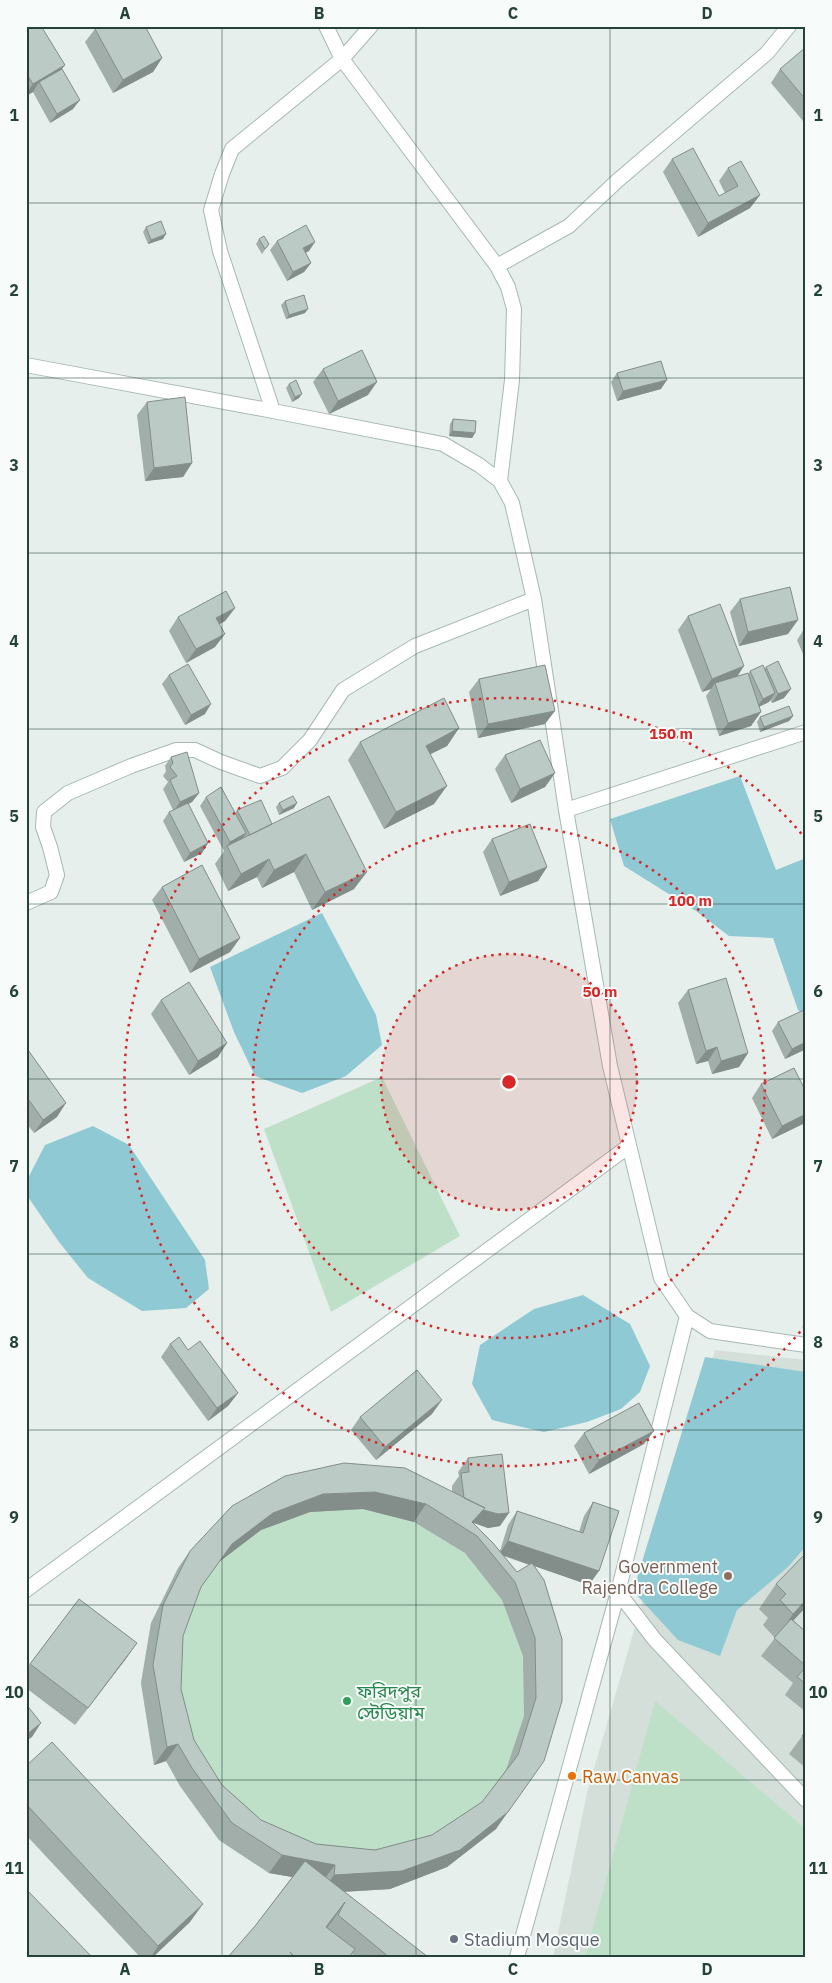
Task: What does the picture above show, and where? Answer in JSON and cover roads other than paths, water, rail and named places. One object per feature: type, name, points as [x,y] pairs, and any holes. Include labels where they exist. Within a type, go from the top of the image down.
[{"type":"street","points":[[326,26],[342,59],[497,266],[508,287],[514,309],[512,380],[500,481]]},
{"type":"street","points":[[273,410],[220,252],[211,210],[232,149],[342,59],[371,26]]},
{"type":"street","points":[[497,266],[569,226],[616,180],[767,54],[789,26]]},
{"type":"street","points":[[26,365],[273,410],[443,444],[500,481],[512,504],[534,599],[566,810],[610,1066],[661,1278],[687,1316],[710,1331],[806,1345]]},
{"type":"street","points":[[26,903],[50,892],[57,875],[43,827],[44,812],[68,793],[131,766],[176,750],[195,750],[260,776],[282,768],[310,740],[344,690],[415,646],[534,599]]},
{"type":"street","points":[[566,810],[806,732]]},
{"type":"street","points":[[26,1590],[629,1146]]},
{"type":"street","points":[[517,1957],[618,1592],[687,1316]]},
{"type":"street","points":[[618,1592],[655,1640],[806,1800]]},
{"type":"water","points":[[740,776],[776,870],[806,858],[806,1018],[798,1010],[773,938],[729,936],[696,911],[624,866],[610,819]]},
{"type":"water","points":[[322,913],[376,1015],[382,1045],[346,1076],[302,1093],[255,1076],[234,1032],[210,967]]},
{"type":"water","points":[[93,1126],[129,1145],[205,1260],[209,1289],[186,1308],[142,1311],[88,1278],[59,1242],[26,1194],[26,1182],[45,1145]]},
{"type":"water","points":[[583,1295],[630,1324],[650,1366],[640,1392],[621,1409],[587,1422],[544,1432],[492,1420],[472,1384],[480,1345],[534,1309]]},
{"type":"water","points":[[705,1357],[806,1372],[806,1546],[788,1567],[737,1610],[720,1656],[678,1640],[633,1591]]},
{"type":"place","name":"Government Rajendra College","points":[[728,1576]]},
{"type":"place","name":"ফরিদপুর স্টেডিয়াম","points":[[347,1701]]},
{"type":"place","name":"Raw Canvas","points":[[572,1776]]},
{"type":"place","name":"Stadium Mosque","points":[[454,1939]]}]
